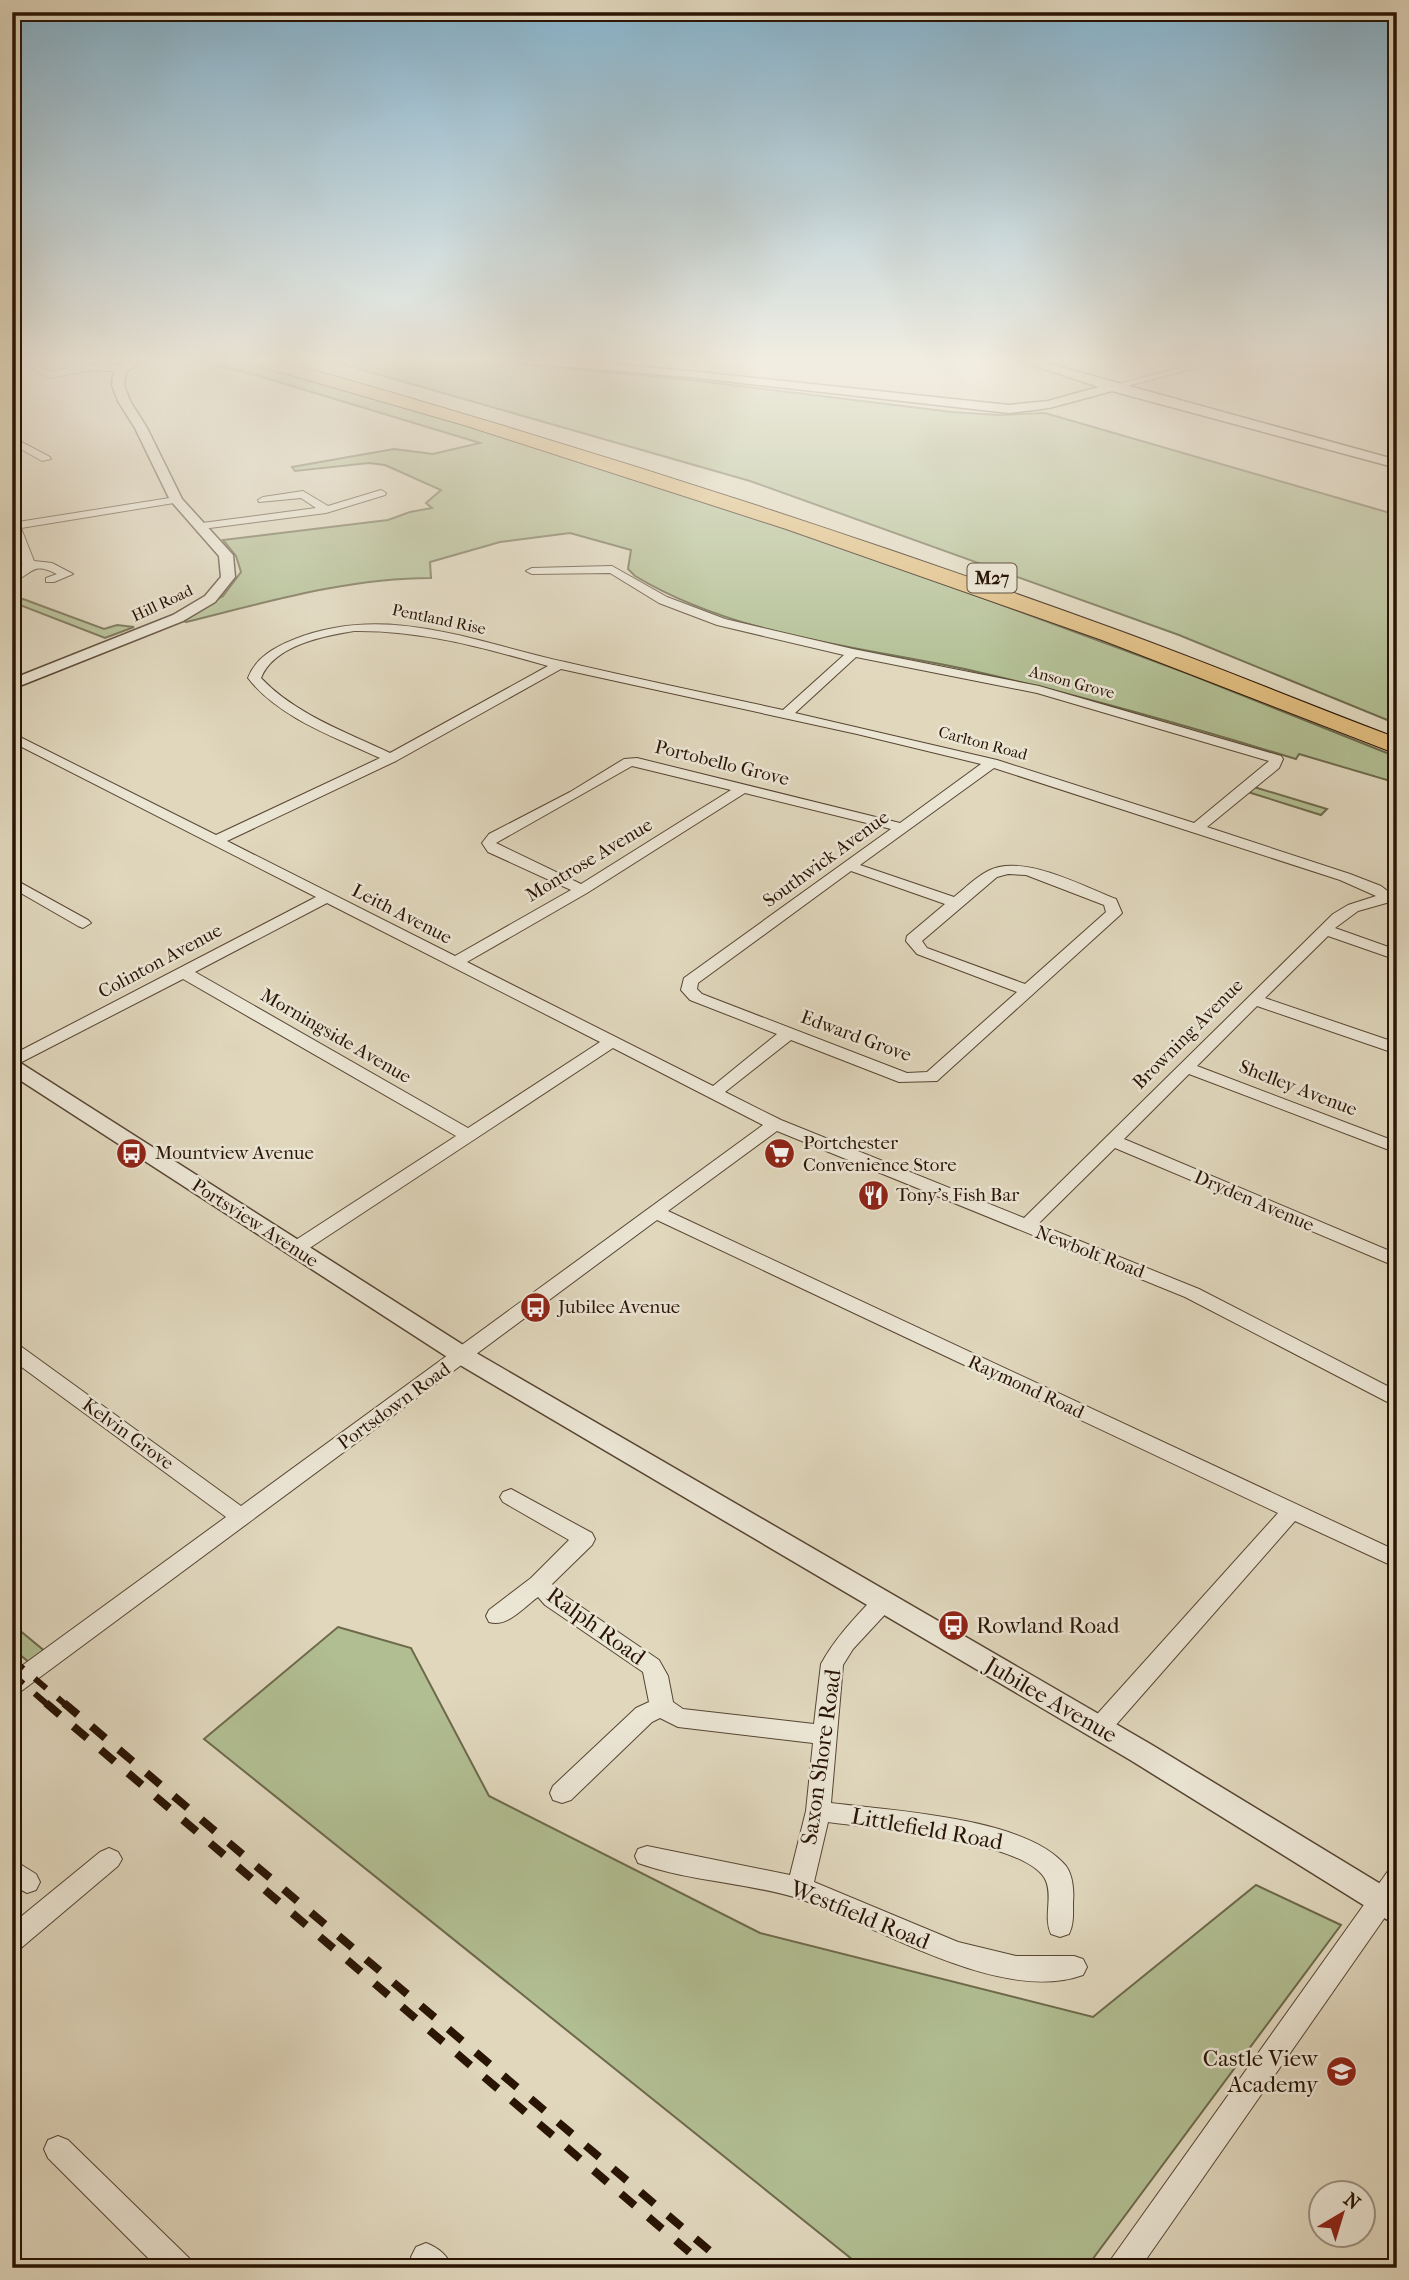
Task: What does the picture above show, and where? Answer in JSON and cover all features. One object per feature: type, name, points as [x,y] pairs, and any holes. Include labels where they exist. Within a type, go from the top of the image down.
[{"type":"highway","name":"M27","points":[[619,466],[771,516],[1112,636],[1397,747]]},
{"type":"highway","name":"M27","points":[[664,466],[809,513],[1132,628],[1397,730]]},
{"type":"street","name":"Hill Road","points":[[12,684],[159,626],[210,599],[226,582],[229,564],[223,551],[176,500],[160,466]]},
{"type":"street","points":[[202,526],[326,510],[385,494],[367,487]]},
{"type":"street","points":[[263,500],[303,494],[326,510]]},
{"type":"street","points":[[12,579],[27,569],[29,564],[13,524],[176,500]]},
{"type":"street","points":[[29,564],[48,565],[67,574],[50,580]]},
{"type":"street","name":"Anson Grove","points":[[531,571],[612,569],[654,595],[701,615],[853,653],[1039,690],[1272,756],[1276,762],[1195,829]]},
{"type":"street","name":"Pentland Rise","points":[[391,758],[268,693],[254,678],[257,668],[295,642],[334,630],[373,624],[435,634],[559,665]]},
{"type":"street","points":[[786,714],[853,653]]},
{"type":"street","points":[[217,841],[471,717],[559,665]]},
{"type":"street","name":"Carlton Road","points":[[559,665],[786,714],[992,763],[1345,877],[1391,896]]},
{"type":"street","name":"Leith Avenue","points":[[12,737],[775,1124]]},
{"type":"street","name":"Portobello Grove","points":[[582,890],[493,849],[489,843],[494,836],[575,795],[623,763],[637,762],[902,828]]},
{"type":"street","name":"Southwick Avenue","points":[[689,990],[690,981],[992,763]]},
{"type":"street","name":"Montrose Avenue","points":[[454,962],[582,890],[743,788]]},
{"type":"street","points":[[850,866],[955,903]]},
{"type":"street","name":"Edward Grove","points":[[689,990],[696,998],[905,1078],[925,1078],[931,1076],[1114,913],[1111,902],[1028,871],[1012,869],[992,874],[915,936],[918,947],[928,954],[1027,990]]},
{"type":"street","points":[[12,882],[83,924]]},
{"type":"street","name":"Browning Avenue","points":[[1025,1227],[1325,930],[1353,908],[1391,896]]},
{"type":"street","name":"Colinton Avenue","points":[[12,1064],[327,897]]},
{"type":"street","points":[[1325,930],[1397,955]]},
{"type":"street","name":"Morningside Avenue","points":[[183,972],[468,1135]]},
{"type":"street","points":[[1253,999],[1397,1049]]},
{"type":"street","points":[[714,1093],[788,1034]]},
{"type":"street","points":[[295,1249],[611,1042]]},
{"type":"street","name":"Portsview Avenue","points":[[12,1064],[463,1356]]},
{"type":"street","name":"Shelley Avenue","points":[[1185,1067],[1397,1148]]},
{"type":"street","name":"Portsdown Road","points":[[12,1686],[775,1124]]},
{"type":"street","name":"Newbolt Road","points":[[775,1124],[1192,1293],[1397,1400]]},
{"type":"street","name":"Dryden Avenue","points":[[1111,1140],[1397,1261]]},
{"type":"street","name":"Raymond Road","points":[[656,1212],[1397,1560]]},
{"type":"street","name":"Kelvin Grove","points":[[12,1350],[243,1518]]},
{"type":"street","name":"Jubilee Avenue","points":[[463,1356],[1392,1897]]},
{"type":"street","points":[[497,1616],[539,1584],[584,1539],[511,1497]]},
{"type":"street","points":[[1099,1728],[1292,1511]]},
{"type":"street","name":"Ralph Road","points":[[539,1584],[553,1599],[651,1666],[659,1678],[658,1693],[662,1707]]},
{"type":"street","name":"Saxon Shore Road","points":[[800,1888],[818,1811],[832,1664],[845,1643],[883,1602]]},
{"type":"street","points":[[562,1793],[644,1715],[662,1707],[678,1718],[824,1735]]},
{"type":"street","name":"Littlefield Road","points":[[818,1811],[961,1831],[1006,1841],[1036,1856],[1057,1874],[1061,1895],[1060,1926]]},
{"type":"street","name":"Westfield Road","points":[[647,1856],[684,1868],[800,1888],[943,1948],[1014,1968],[1050,1971],[1074,1967]]},
{"type":"street","points":[[12,1940],[109,1859]]},
{"type":"street","points":[[1122,2268],[1392,1897]]},
{"type":"street","points":[[58,2149],[179,2268]]},
{"type":"green space","points":[[295,466],[338,466],[295,471],[292,467]]},
{"type":"green space","points":[[388,466],[595,466],[847,548],[1189,674],[1397,757],[1397,783],[1299,754],[1296,759],[1010,680],[755,626],[713,613],[635,576],[628,569],[631,550],[570,533],[500,542],[430,562],[431,578],[338,587],[186,622],[181,620],[223,596],[241,572],[236,556],[223,540],[388,520],[432,508],[426,503],[441,490]]},
{"type":"green space","points":[[699,466],[1229,466],[1397,515],[1397,724],[1179,635],[750,481]]},
{"type":"green space","points":[[23,599],[104,629],[117,625],[134,627],[105,638],[12,602]]},
{"type":"green space","points":[[1254,787],[1327,809],[1321,815],[1248,792]]},
{"type":"green space","points":[[12,1624],[47,1653],[31,1664],[12,1648]]},
{"type":"green space","points":[[338,1627],[411,1648],[489,1796],[760,1933],[1093,2017],[1256,1885],[1341,1925],[1086,2268],[863,2268],[204,1739]]},
{"type":"railway","points":[[12,1659],[66,1705]]},
{"type":"railway","points":[[12,1674],[48,1705]]},
{"type":"railway","points":[[46,1703],[708,2268]]},
{"type":"railway","points":[[64,1703],[730,2268]]},
{"type":"place","name":"Mountview Avenue","points":[[132,1153]]},
{"type":"place","name":"Portchester Convenience Store","points":[[780,1154]]},
{"type":"place","name":"Tony's Fish Bar","points":[[873,1195]]},
{"type":"place","name":"Jubilee Avenue","points":[[535,1307]]},
{"type":"place","name":"Rowland Road","points":[[953,1625]]},
{"type":"place","name":"Castle View Academy","points":[[1341,2071]]}]
